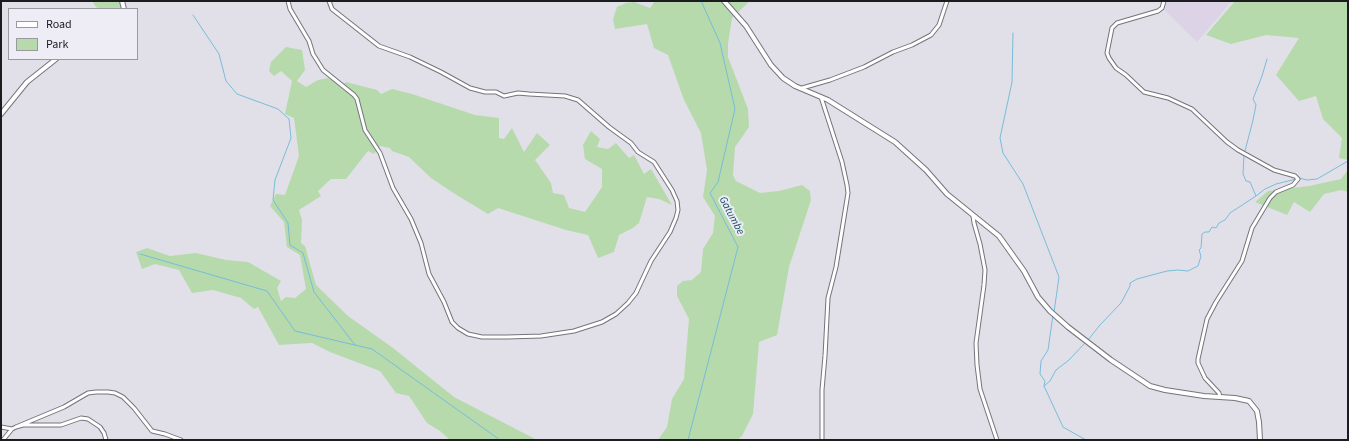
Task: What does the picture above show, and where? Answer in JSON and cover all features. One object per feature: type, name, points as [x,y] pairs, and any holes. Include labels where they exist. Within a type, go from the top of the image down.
[{"type":"main road","points":[[724,1],[746,26],[778,74],[790,83],[820,96],[902,148],[926,170],[947,194],[1003,240],[1024,271],[1038,297],[1046,307],[1068,327],[1111,360],[1146,383],[1158,388],[1204,396],[1220,396],[1249,401],[1255,408],[1260,422],[1260,440]]},
{"type":"main road","points":[[1,114],[27,82],[55,60]]},
{"type":"street","points":[[288,1],[290,9],[310,41],[313,54],[323,70],[357,99],[365,130],[380,153],[393,188],[411,219],[421,243],[429,274],[444,302],[452,322],[458,328],[468,334],[482,337],[507,338],[541,336],[574,331],[602,322],[616,314],[628,303],[636,293],[651,261],[670,232],[678,210],[672,190],[654,162],[638,152],[631,143],[609,127],[578,100],[565,96],[518,93],[504,96],[496,92],[485,92],[470,88],[410,57],[379,46],[332,9],[329,1]]},
{"type":"street","points":[[802,88],[830,80],[864,67],[931,35],[940,25],[947,1]]},
{"type":"street","points":[[1164,1],[1162,8],[1158,11],[1118,23],[1112,28],[1107,53],[1116,68],[1144,92],[1168,98],[1192,108],[1238,150],[1274,170],[1296,176],[1298,179],[1293,185],[1276,192],[1270,198],[1252,228],[1240,265],[1207,318],[1198,363],[1205,378],[1220,396]]},
{"type":"street","points":[[820,96],[842,162],[848,194],[836,267],[828,298],[822,390],[822,440]]},
{"type":"street","points":[[973,216],[982,250],[985,270],[976,343],[977,365],[980,389],[997,440]]},
{"type":"street","points":[[3,440],[16,427],[64,406],[88,393],[96,392],[115,393],[123,397],[134,408],[152,431],[181,440]]},
{"type":"street","points":[[16,427],[24,425],[60,426],[78,418],[86,418],[101,429],[106,440]]},
{"type":"street","points":[[1,427],[12,430]]},
{"type":"shaded area","points":[[1166,1],[1232,1],[1197,42],[1165,11]]},
{"type":"green space","points":[[92,1],[120,1],[123,8],[98,8]]},
{"type":"green space","points":[[655,1],[750,1],[732,18],[728,44],[728,57],[748,109],[749,127],[735,147],[733,175],[736,181],[760,193],[779,191],[802,185],[810,191],[811,200],[789,267],[777,335],[759,342],[753,414],[742,436],[737,440],[658,440],[667,427],[672,399],[684,379],[689,319],[677,296],[677,286],[683,281],[692,280],[701,272],[703,249],[713,233],[715,216],[703,197],[707,170],[701,133],[684,100],[668,55],[654,48],[647,24],[615,29],[613,19],[617,7],[626,3],[634,2],[650,8]]},
{"type":"green space","points":[[1235,1],[1348,1],[1348,160],[1339,158],[1342,138],[1323,119],[1316,96],[1299,101],[1276,75],[1299,38],[1266,35],[1231,44],[1206,35]]},
{"type":"green space","points":[[286,47],[302,50],[305,70],[297,81],[306,87],[318,80],[328,78],[342,85],[346,82],[377,90],[381,94],[392,89],[412,94],[475,115],[499,118],[499,138],[504,139],[512,128],[524,152],[537,133],[550,145],[535,160],[551,183],[553,193],[564,195],[569,208],[585,212],[602,187],[602,169],[585,159],[583,145],[591,131],[600,139],[597,147],[608,149],[616,143],[629,158],[634,155],[644,174],[651,169],[672,205],[659,199],[647,197],[639,223],[633,228],[619,235],[614,252],[598,258],[588,235],[566,230],[498,208],[488,214],[431,178],[409,157],[392,151],[390,148],[380,146],[374,154],[368,151],[346,179],[331,179],[318,191],[321,196],[299,210],[302,220],[301,243],[305,246],[316,285],[348,316],[393,348],[454,397],[537,440],[449,439],[427,423],[409,396],[396,393],[380,371],[330,352],[312,343],[279,345],[258,307],[254,309],[241,298],[213,290],[192,293],[179,270],[155,264],[142,269],[136,252],[147,248],[170,256],[196,253],[226,260],[248,262],[281,281],[277,288],[281,301],[286,297],[295,298],[306,289],[300,255],[287,247],[284,222],[270,206],[276,194],[285,195],[299,156],[294,118],[285,114],[292,81],[281,71],[274,76],[269,71],[271,62]]},
{"type":"green space","points":[[1348,170],[1348,192],[1341,190],[1324,194],[1310,212],[1294,202],[1287,215],[1255,202],[1268,191],[1309,186],[1341,179]]},
{"type":"waterway","name":"Gatumbe","points":[[688,440],[738,247],[710,193],[718,182],[735,109],[720,43],[702,3],[703,1]]},
{"type":"waterway","points":[[193,15],[219,54],[226,81],[237,94],[278,109],[289,119],[291,138],[275,180],[273,200],[288,223],[290,245],[303,253],[314,292],[355,345]]},
{"type":"waterway","points":[[1013,33],[1012,82],[1000,138],[1003,153],[1023,184],[1059,277],[1054,312]]},
{"type":"waterway","points":[[1245,151],[1256,105],[1253,99],[1267,59]]},
{"type":"waterway","points":[[1088,340],[1121,303],[1130,286],[1130,283],[1137,279],[1167,271],[1188,271],[1198,266],[1201,256],[1199,250],[1201,248],[1202,234],[1209,232],[1212,227],[1216,228],[1219,223],[1225,220],[1230,213],[1256,196],[1250,182],[1246,181],[1243,174],[1244,155]]},
{"type":"waterway","points":[[1299,178],[1307,180],[1317,179],[1348,161]]},
{"type":"waterway","points":[[1256,196],[1265,189],[1276,184],[1296,179]]},
{"type":"waterway","points":[[140,254],[267,291],[295,331],[372,349],[500,440]]},
{"type":"waterway","points":[[1053,315],[1048,350],[1041,361],[1040,374],[1045,381],[1044,386],[1063,427],[1086,440]]},
{"type":"waterway","points":[[1044,386],[1050,381],[1056,370],[1069,360],[1086,342]]}]
